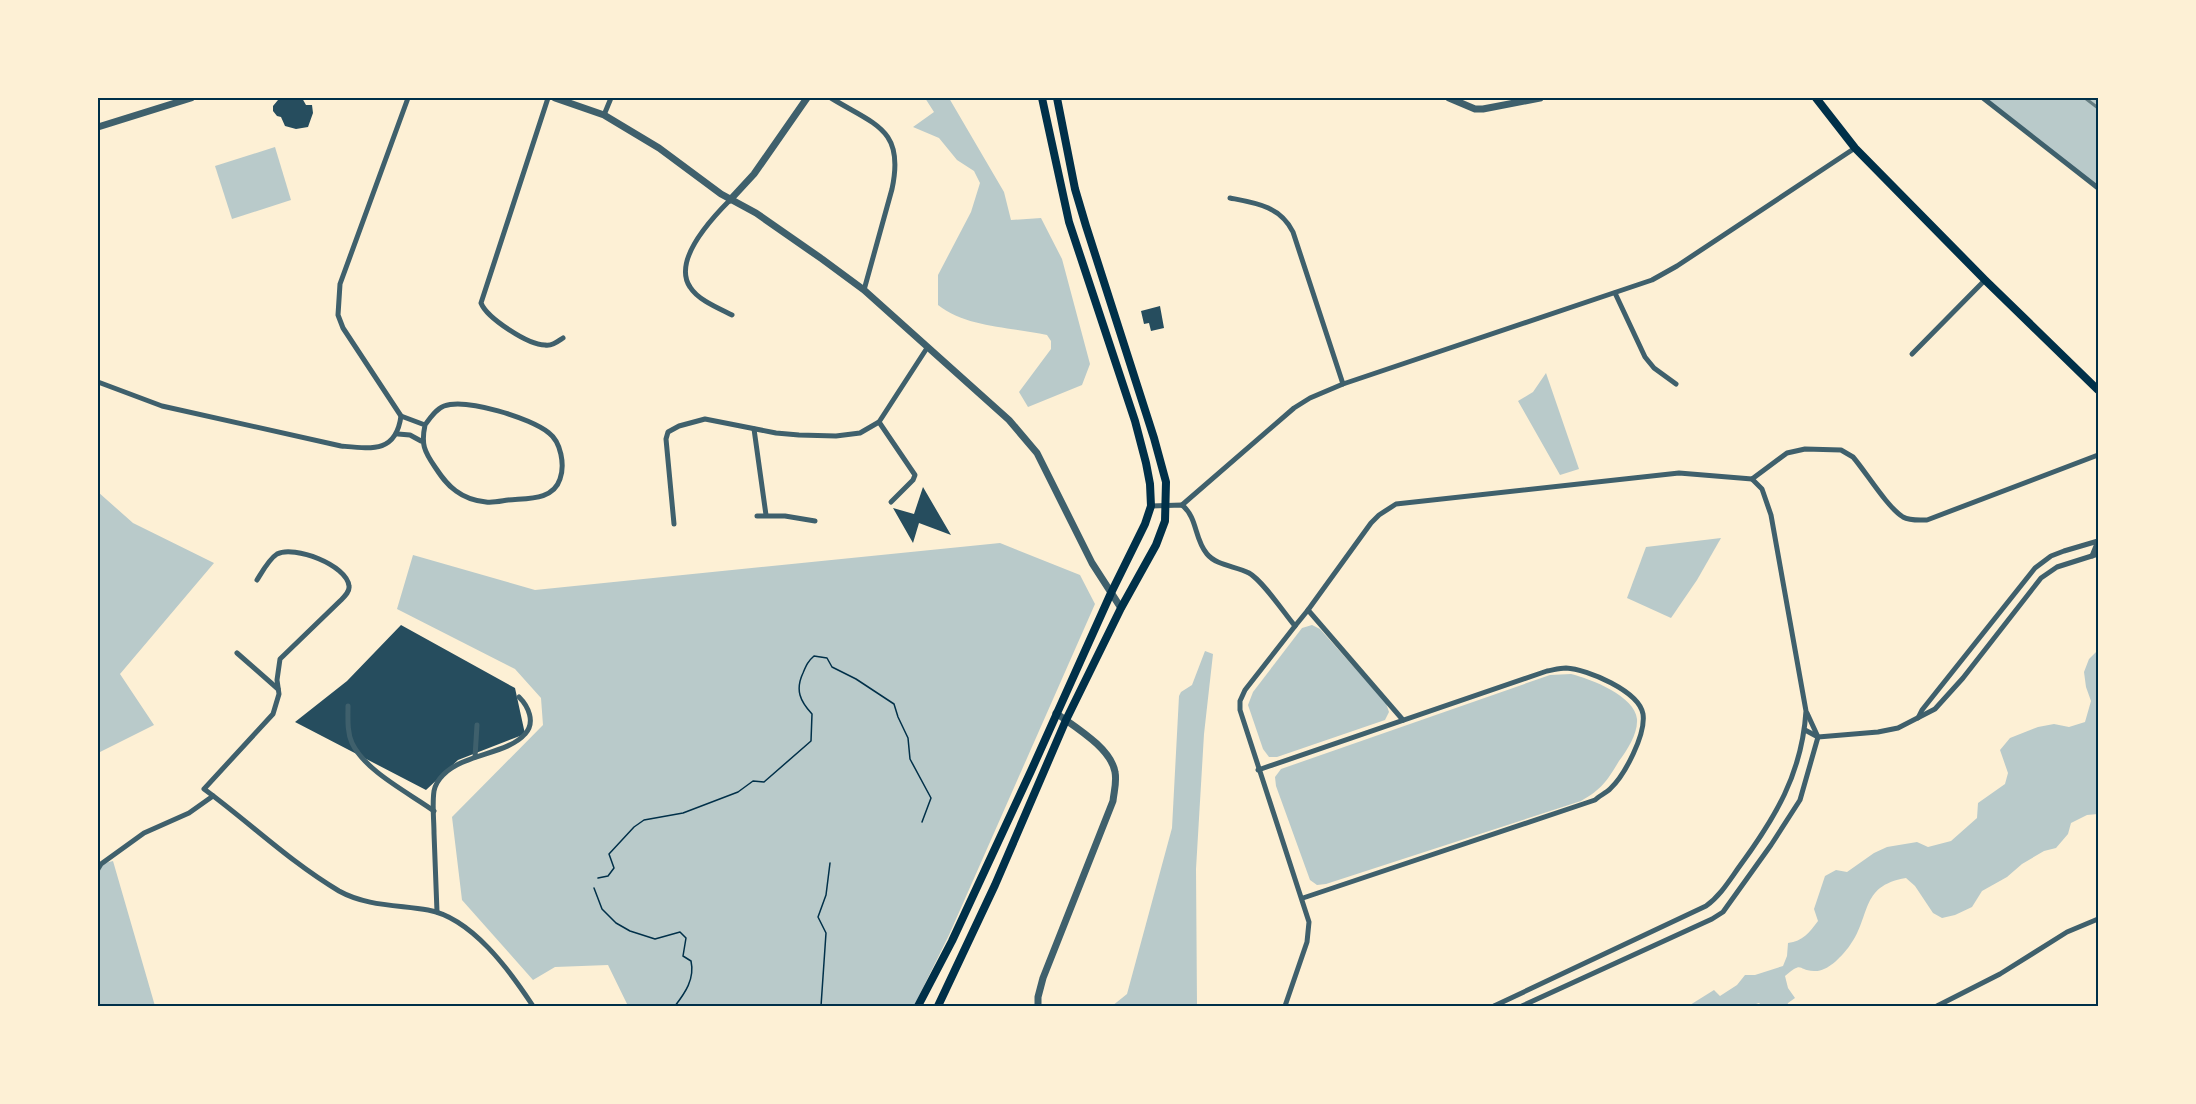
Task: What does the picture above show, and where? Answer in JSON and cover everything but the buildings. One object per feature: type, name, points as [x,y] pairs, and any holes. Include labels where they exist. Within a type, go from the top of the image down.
[{"type":"highway","points":[[918,1006],[952,941],[1111,593],[1145,524],[1151,506],[1146,463],[1069,222],[1042,98]]},
{"type":"highway","points":[[938,1006],[995,885],[1066,720],[1165,521],[1166,482],[1086,226],[1057,98]]},
{"type":"main road","points":[[1816,98],[1855,148],[2098,390]]},
{"type":"street","points":[[98,127],[191,98]]},
{"type":"street","points":[[408,98],[340,284],[338,315],[343,328],[402,416],[425,425]]},
{"type":"street","points":[[548,98],[481,303],[489,314],[526,340],[540,345],[549,345],[563,338]]},
{"type":"street","points":[[555,98],[604,115],[659,148],[730,200],[756,213],[864,290],[1009,420],[1033,446],[1092,564],[1121,608]]},
{"type":"street","points":[[604,115],[611,98]]},
{"type":"street","points":[[732,315],[696,294],[688,284],[686,276],[688,257],[694,243],[714,216],[754,174],[807,98]]},
{"type":"street","points":[[831,98],[882,129],[892,141],[895,151],[896,173],[864,290]]},
{"type":"street","points":[[1449,98],[1475,109],[1540,98]]},
{"type":"street","points":[[1983,98],[2098,188]]},
{"type":"street","points":[[1151,506],[1182,504],[1288,412],[1310,398],[1343,384],[1615,293],[1668,272],[1855,148]]},
{"type":"street","points":[[1230,198],[1260,203],[1277,212],[1289,223],[1343,384]]},
{"type":"street","points":[[1912,354],[1985,280]]},
{"type":"street","points":[[1615,293],[1645,357],[1654,368],[1676,384]]},
{"type":"street","points":[[674,524],[667,433],[680,426],[705,419],[799,435],[843,436],[860,433],[879,422],[927,348]]},
{"type":"street","points":[[98,382],[162,406],[341,446],[366,449],[384,445],[398,434],[402,416]]},
{"type":"street","points":[[398,434],[410,435],[421,441],[429,458],[449,486],[474,500],[487,503],[536,498],[548,494],[560,480],[561,452],[550,433],[519,418],[486,407],[463,403],[445,406],[436,411],[425,425],[421,441]]},
{"type":"street","points":[[879,422],[915,475],[913,480],[891,502]]},
{"type":"street","points":[[754,429],[766,515]]},
{"type":"street","points":[[1285,1006],[1308,942],[1309,922],[1303,898],[1258,770],[1240,710],[1240,701],[1245,690],[1379,515],[1396,504],[1679,473],[1752,479],[1792,451],[1813,448],[1841,450],[1853,456],[1896,511],[1908,519],[1926,520],[2098,455]]},
{"type":"street","points":[[1494,1006],[1713,902],[1752,850],[1781,804],[1798,759],[1805,730],[1806,711],[1771,515],[1762,489],[1752,479]]},
{"type":"street","points":[[1182,504],[1193,516],[1208,555],[1251,574],[1295,626]]},
{"type":"street","points":[[757,516],[815,521]]},
{"type":"street","points":[[2092,556],[2098,541]]},
{"type":"street","points":[[1917,720],[1922,710],[2035,568],[2051,556],[2098,541]]},
{"type":"street","points":[[257,580],[276,555],[284,552],[318,558],[337,569],[349,586],[347,594],[280,659],[277,672],[277,706],[269,719],[204,789],[314,874],[353,898],[437,912],[460,923],[504,966],[533,1006]]},
{"type":"street","points":[[1805,730],[1818,737],[1878,732],[1898,728],[1935,710],[2041,578],[2057,567],[2098,554]]},
{"type":"street","points":[[1308,610],[1402,720]]},
{"type":"street","points":[[237,653],[278,689]]},
{"type":"street","points":[[1258,770],[1547,670],[1564,668],[1583,671],[1626,692],[1643,713],[1640,739],[1619,778],[1610,789],[1594,800],[1303,898]]},
{"type":"street","points":[[437,912],[434,792],[438,780],[454,766],[508,744],[525,734],[529,725],[530,713],[526,704],[519,697]]},
{"type":"street","points":[[348,706],[353,746],[378,773],[434,811]]},
{"type":"street","points":[[1522,1006],[1723,912],[1800,800],[1818,737],[1806,711]]},
{"type":"street","points":[[1038,1006],[1043,978],[1113,801],[1115,785],[1115,772],[1108,755],[1056,713]]},
{"type":"street","points":[[475,757],[477,726]]},
{"type":"street","points":[[98,869],[101,864],[144,833],[189,813],[213,796]]},
{"type":"street","points":[[1937,1006],[2000,974],[2067,932],[2098,919]]},
{"type":"path","points":[[598,878],[608,876],[614,868],[609,854],[634,826],[644,820],[683,813],[738,792],[753,781],[764,782],[804,749],[811,741],[812,714],[801,702],[798,687],[809,660],[814,656],[827,658],[832,667],[856,679],[894,704],[908,738],[910,759],[931,798],[922,822]]},
{"type":"path","points":[[821,1006],[826,933],[818,916],[826,895],[830,863]]},
{"type":"path","points":[[594,888],[602,909],[616,923],[630,932],[655,939],[681,933],[686,938],[683,956],[691,962],[693,970],[687,990],[675,1006]]},
{"type":"shaded area","points":[[925,98],[949,98],[1004,192],[1011,220],[1041,218],[1062,259],[1090,364],[1082,385],[1028,407],[1019,392],[1051,349],[1051,341],[1047,335],[990,326],[962,318],[938,305],[938,275],[971,212],[980,183],[974,171],[957,160],[939,138],[913,127],[934,112]]},
{"type":"shaded area","points":[[1983,98],[2098,98],[2098,188]]},
{"type":"shaded area","points":[[275,147],[291,200],[232,219],[215,166]]},
{"type":"shaded area","points":[[1546,373],[1579,469],[1560,475],[1518,401],[1533,392]]},
{"type":"shaded area","points":[[98,492],[133,523],[214,563],[120,674],[154,725],[98,753]]},
{"type":"shaded area","points":[[1721,538],[1697,580],[1671,618],[1627,598],[1646,547]]},
{"type":"shaded area","points":[[1000,543],[1080,575],[1095,604],[949,935],[914,1006],[628,1006],[608,965],[555,967],[533,980],[462,900],[452,817],[543,725],[541,698],[515,669],[397,609],[413,555],[535,590]]},
{"type":"shaded area","points":[[1312,625],[1320,629],[1386,703],[1389,712],[1385,720],[1277,757],[1269,757],[1263,749],[1248,705],[1253,692],[1302,628]]},
{"type":"shaded area","points":[[2098,650],[2098,814],[2087,815],[2071,823],[2068,834],[2056,848],[2044,851],[2022,864],[2007,877],[1982,891],[1972,907],[1955,915],[1942,918],[1933,913],[1915,886],[1906,878],[1880,888],[1868,905],[1855,937],[1837,960],[1819,971],[1809,971],[1798,967],[1785,976],[1788,988],[1795,998],[1787,1006],[1762,1006],[1759,1003],[1750,1006],[1690,1005],[1714,990],[1720,996],[1737,985],[1745,975],[1755,975],[1783,966],[1788,943],[1805,936],[1818,921],[1814,909],[1825,876],[1836,870],[1847,872],[1874,853],[1887,847],[1917,842],[1928,847],[1951,841],[1977,818],[1978,803],[2005,784],[2008,773],[2000,750],[2010,738],[2038,727],[2054,724],[2069,727],[2085,722],[2091,701],[2084,672],[2089,659]]},
{"type":"shaded area","points":[[1205,651],[1213,654],[1204,734],[1196,869],[1197,1006],[1112,1006],[1127,994],[1172,828],[1179,696],[1192,685]]},
{"type":"shaded area","points":[[1571,674],[1600,684],[1621,696],[1629,703],[1637,719],[1636,730],[1628,747],[1607,779],[1594,792],[1581,801],[1326,884],[1317,885],[1310,880],[1276,786],[1275,777],[1281,769],[1550,675]]},
{"type":"shaded area","points":[[98,857],[101,864],[113,861],[155,1006],[98,1006]]},
{"type":"railway","points":[[2085,98],[2098,108]]}]
